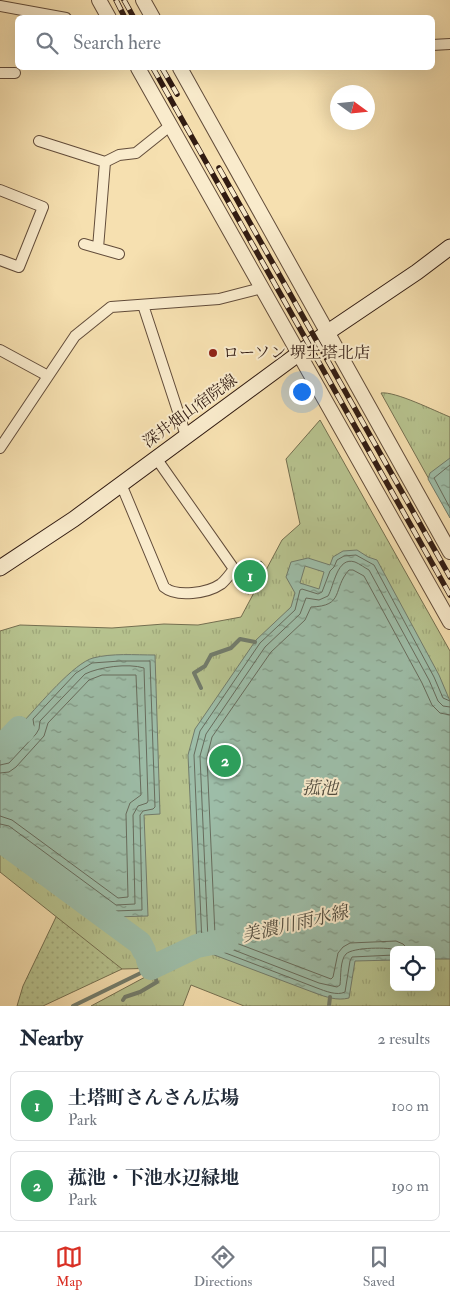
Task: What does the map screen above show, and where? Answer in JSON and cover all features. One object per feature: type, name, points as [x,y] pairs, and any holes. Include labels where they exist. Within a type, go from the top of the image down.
[{"type":"main road","name":"深井畑山宿院線","points":[[0,568],[74,518],[328,332],[417,272],[450,247]]},
{"type":"street","points":[[99,0],[107,15]]},
{"type":"street","points":[[143,0],[151,15]]},
{"type":"street","points":[[0,6],[50,15]]},
{"type":"street","points":[[435,45],[450,44]]},
{"type":"street","points":[[139,70],[450,622]]},
{"type":"street","points":[[181,70],[450,552]]},
{"type":"street","points":[[0,73],[15,73]]},
{"type":"street","points":[[39,141],[106,162],[119,154],[136,153],[171,125]]},
{"type":"street","points":[[98,248],[106,162]]},
{"type":"street","points":[[0,190],[43,207],[19,267],[0,260]]},
{"type":"street","points":[[84,244],[119,254]]},
{"type":"street","points":[[0,448],[75,336],[111,308],[219,299],[262,288]]},
{"type":"street","points":[[143,305],[186,436]]},
{"type":"street","points":[[0,350],[48,376]]},
{"type":"street","points":[[0,429],[10,433]]},
{"type":"street","points":[[121,484],[164,587],[172,591],[193,593],[221,584],[234,569],[156,458]]},
{"type":"green space","points":[[381,393],[405,398],[450,417],[450,517]]},
{"type":"green space","points":[[320,420],[450,651],[450,1006],[244,1006],[191,985],[183,1006],[91,1006],[162,968],[122,969],[0,872],[0,631],[20,625],[112,628],[164,624],[198,625],[241,617],[282,540],[300,524],[286,459]]},
{"type":"green space","points":[[261,561],[265,566],[249,594],[245,593],[235,583],[243,573]]},
{"type":"green space","points":[[61,909],[124,957],[122,969],[43,1006],[17,1006],[23,986]]},
{"type":"water","points":[[450,458],[450,518],[428,479],[430,473]]},
{"type":"water","name":"菰池","points":[[357,550],[377,560],[439,675],[450,701],[450,959],[435,959],[435,946],[390,946],[390,960],[355,961],[349,998],[340,999],[315,993],[201,950],[197,946],[188,755],[195,729],[256,640],[291,607],[295,593],[286,577],[291,562],[308,558],[330,565],[333,557],[343,551]],"holes":[[[305,566],[324,572],[319,589],[300,583]]]},
{"type":"water","points":[[108,655],[155,655],[160,814],[144,815],[148,916],[113,917],[0,834],[0,756],[29,725],[24,721],[57,685],[85,661]]},
{"type":"waterway","points":[[201,688],[194,673],[205,666],[211,655],[231,648],[240,639],[255,642]]},
{"type":"waterway","name":"美濃川雨水線","points":[[0,748],[19,728],[23,731]]},
{"type":"waterway","name":"美濃川雨水線","points":[[0,840],[140,943],[144,951]]},
{"type":"waterway","name":"美濃川雨水線","points":[[148,960],[151,968],[197,946],[227,940]]},
{"type":"waterway","points":[[73,1006],[151,968],[157,982],[140,992],[125,997],[123,1000]]},
{"type":"waterway","points":[[329,1006],[330,997]]},
{"type":"railway","points":[[116,0],[124,15]]},
{"type":"railway","points":[[124,0],[132,15]]},
{"type":"railway","points":[[154,70],[450,595]]},
{"type":"railway","points":[[163,70],[177,94]]},
{"type":"railway","points":[[219,168],[450,577]]},
{"type":"place","name":"ローソン 堺土塔北店","points":[[213,353]]},
{"type":"place","name":"土塔町さんさん広場","points":[[250,576]]},
{"type":"place","name":"菰池・下池水辺緑地","points":[[225,761]]}]
